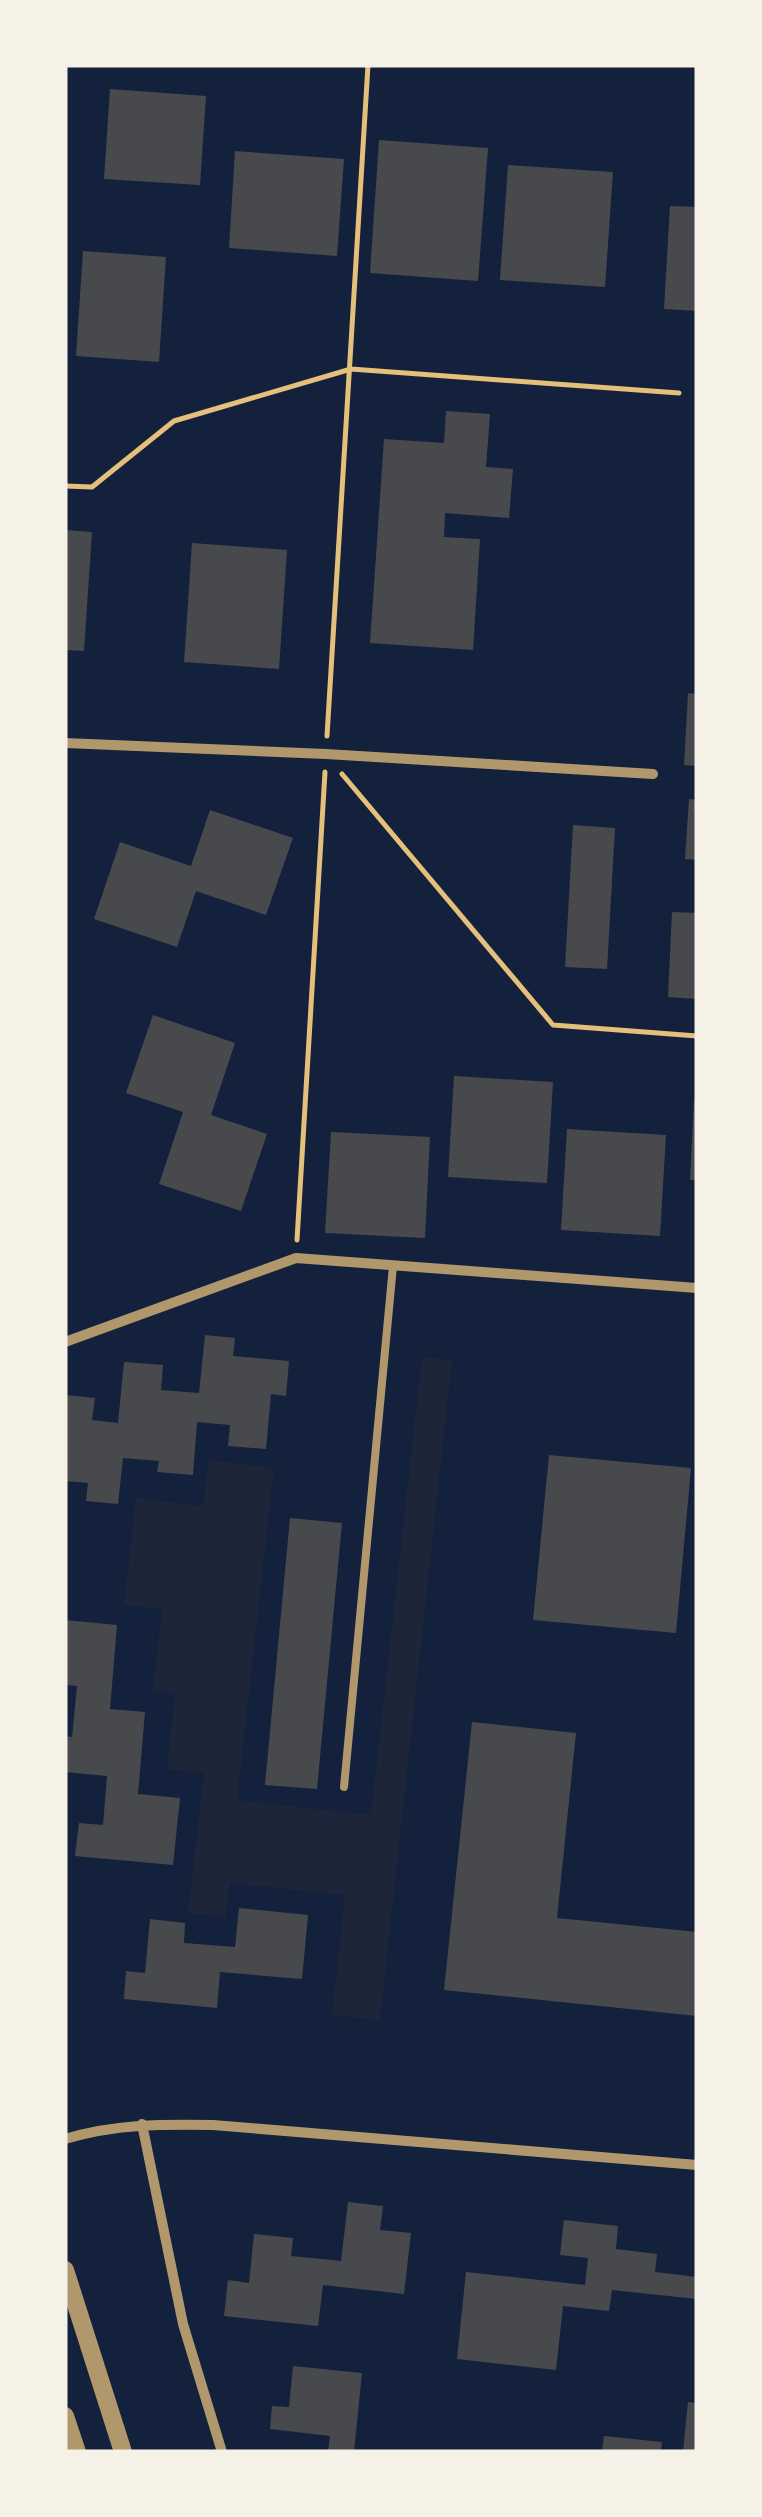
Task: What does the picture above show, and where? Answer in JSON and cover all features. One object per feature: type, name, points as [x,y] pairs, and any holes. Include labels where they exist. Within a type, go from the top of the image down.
[{"type":"street","points":[[65,744],[326,754],[653,774]]},
{"type":"street","points":[[65,1342],[296,1258],[697,1288]]},
{"type":"street","points":[[65,2139],[99,2129],[142,2124],[213,2125],[697,2165]]},
{"type":"street","points":[[142,2124],[183,2324],[222,2452]]},
{"type":"street","points":[[65,2270],[123,2452]]},
{"type":"street","points":[[65,2416],[71,2441]]},
{"type":"lane","points":[[344,1787],[393,1266]]},
{"type":"path","points":[[296,1258],[368,65]]},
{"type":"path","points":[[65,486],[92,487],[174,420],[351,368],[679,393]]},
{"type":"path","points":[[326,754],[553,1025],[697,1036]]},
{"type":"shaded area","points":[[422,1357],[452,1360],[380,2020],[332,2015],[345,1895],[230,1883],[226,1917],[188,1913],[204,1774],[167,1769],[175,1694],[153,1691],[162,1609],[124,1605],[136,1498],[203,1506],[209,1460],[274,1468],[237,1800],[371,1815]]},
{"type":"building","points":[[110,89],[206,96],[200,185],[104,179]]},
{"type":"building","points":[[379,140],[488,148],[478,281],[370,273]]},
{"type":"building","points":[[235,151],[344,159],[337,256],[229,248]]},
{"type":"building","points":[[508,165],[613,172],[605,287],[500,280]]},
{"type":"building","points":[[670,206],[697,207],[697,311],[664,309]]},
{"type":"building","points":[[83,251],[166,257],[159,362],[76,356]]},
{"type":"building","points":[[446,411],[490,414],[486,467],[513,469],[509,518],[445,513],[444,537],[480,539],[473,650],[370,643],[384,439],[444,443]]},
{"type":"building","points":[[65,530],[92,532],[84,651],[65,650]]},
{"type":"building","points":[[192,543],[287,550],[279,669],[184,662]]},
{"type":"building","points":[[688,693],[697,694],[697,766],[684,765]]},
{"type":"building","points":[[689,799],[697,800],[697,860],[685,859]]},
{"type":"building","points":[[210,810],[293,838],[266,915],[196,891],[177,947],[94,919],[120,842],[191,866]]},
{"type":"building","points":[[573,825],[615,828],[607,969],[565,967]]},
{"type":"building","points":[[672,912],[697,913],[697,999],[668,997]]},
{"type":"building","points":[[153,1015],[235,1043],[211,1115],[267,1134],[241,1211],[159,1184],[183,1112],[126,1093]]},
{"type":"building","points":[[454,1076],[553,1082],[547,1183],[448,1177]]},
{"type":"building","points":[[694,1100],[697,1180],[690,1180]]},
{"type":"building","points":[[567,1129],[666,1135],[660,1236],[561,1230]]},
{"type":"building","points":[[331,1132],[430,1137],[425,1238],[325,1233]]},
{"type":"building","points":[[205,1335],[235,1338],[233,1356],[289,1361],[286,1396],[271,1394],[266,1449],[228,1446],[230,1425],[197,1422],[193,1475],[157,1472],[159,1461],[123,1458],[118,1504],[86,1501],[88,1483],[65,1481],[65,1395],[95,1398],[92,1420],[118,1423],[124,1362],[163,1365],[161,1390],[199,1393]]},
{"type":"building","points":[[549,1455],[691,1468],[676,1633],[533,1620]]},
{"type":"building","points":[[290,1518],[342,1523],[317,1789],[265,1785]]},
{"type":"building","points":[[65,1620],[117,1625],[110,1709],[145,1712],[138,1794],[180,1798],[173,1865],[75,1856],[79,1823],[103,1825],[107,1776],[65,1772],[65,1736],[72,1737],[77,1686],[65,1685]]},
{"type":"building","points":[[472,1722],[576,1733],[557,1918],[697,1932],[697,2016],[444,1990]]},
{"type":"building","points":[[239,1908],[308,1915],[302,1979],[220,1972],[217,2008],[124,1999],[126,1971],[145,1973],[150,1919],[185,1923],[184,1943],[235,1947]]},
{"type":"building","points":[[348,2202],[383,2206],[380,2230],[411,2233],[404,2294],[323,2285],[318,2326],[224,2316],[228,2280],[249,2283],[254,2234],[293,2238],[291,2256],[341,2261]]},
{"type":"building","points":[[564,2220],[618,2226],[616,2249],[657,2254],[655,2272],[697,2277],[697,2299],[612,2290],[609,2311],[563,2306],[556,2370],[457,2359],[466,2272],[585,2285],[588,2258],[560,2255]]},
{"type":"building","points":[[293,2366],[362,2373],[354,2452],[328,2452],[330,2436],[270,2429],[272,2406],[289,2407]]},
{"type":"building","points":[[688,2402],[697,2403],[697,2452],[683,2452]]},
{"type":"building","points":[[604,2436],[662,2442],[661,2452],[602,2452]]}]
